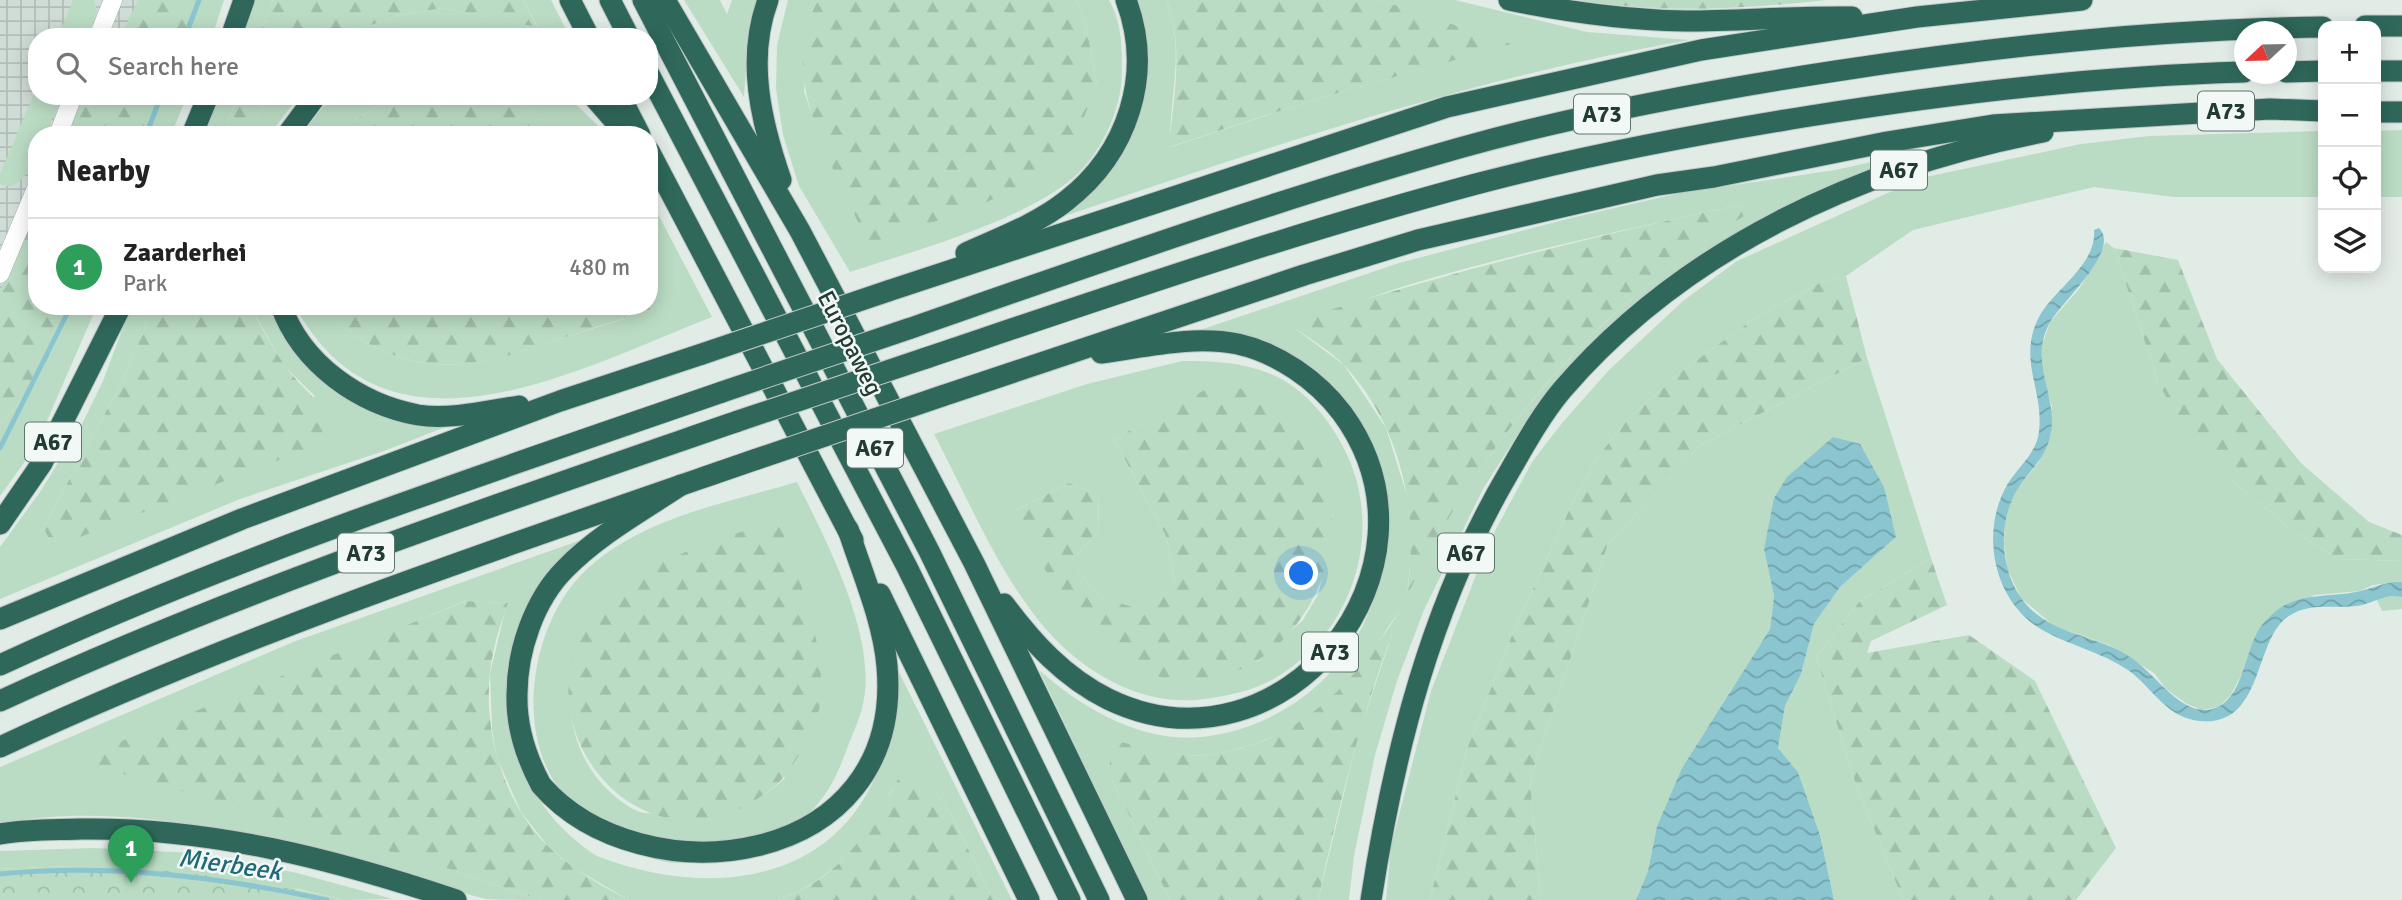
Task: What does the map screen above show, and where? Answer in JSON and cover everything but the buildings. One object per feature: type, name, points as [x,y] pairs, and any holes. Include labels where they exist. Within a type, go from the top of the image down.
[{"type":"highway","points":[[235,28],[244,0]]},
{"type":"highway","points":[[570,0],[584,28]]},
{"type":"highway","points":[[610,0],[624,28]]},
{"type":"highway","name":"Europaweg","points":[[643,0],[658,28]]},
{"type":"highway","name":"A67","points":[[665,0],[800,231],[974,563],[1137,900]]},
{"type":"highway","name":"A67","points":[[768,0],[758,35],[757,83],[767,135],[800,231]]},
{"type":"highway","points":[[888,290],[1047,214],[1095,175],[1118,141],[1136,92],[1136,41],[1126,0]]},
{"type":"highway","name":"A73","points":[[1510,0],[1567,12],[1687,21],[1795,16],[1917,18]]},
{"type":"highway","name":"A73","points":[[0,619],[242,519],[559,401],[1447,107],[1701,50],[1917,18],[2082,0]]},
{"type":"highway","points":[[2381,26],[2402,26]]},
{"type":"highway","name":"A73","points":[[0,665],[255,558],[447,487],[1254,209],[1466,146],[1737,86],[2067,40],[2247,28],[2318,27]]},
{"type":"highway","name":"Europaweg","points":[[658,29],[929,551],[1099,900]]},
{"type":"highway","points":[[2297,72],[2318,71]]},
{"type":"highway","points":[[2381,71],[2402,71]]},
{"type":"highway","name":"A73","points":[[0,701],[254,594],[453,520],[1256,247],[1480,183],[1730,129],[1906,101],[2091,80],[2234,73]]},
{"type":"highway","name":"A67","points":[[658,91],[907,567],[1070,900]]},
{"type":"highway","points":[[196,126],[204,105]]},
{"type":"highway","points":[[294,126],[309,105]]},
{"type":"highway","points":[[601,105],[619,126]]},
{"type":"highway","points":[[625,105],[635,126]]},
{"type":"highway","name":"A73","points":[[0,747],[75,712],[272,631],[471,558],[1304,275],[1502,219],[1657,185],[1714,177],[1993,125],[2270,109],[2318,111]]},
{"type":"highway","points":[[2381,112],[2402,112]]},
{"type":"highway","name":"A67","points":[[1371,900],[1387,799],[1438,617],[1481,519],[1523,447],[1562,391],[1629,322],[1688,274],[1795,212],[1913,164],[1966,148],[2128,116]]},
{"type":"highway","name":"A67","points":[[658,168],[848,529],[1029,900]]},
{"type":"highway","points":[[658,178],[678,207]]},
{"type":"highway","name":"A67","points":[[0,523],[42,464],[116,315]]},
{"type":"highway","name":"A73","points":[[286,315],[306,352],[335,378],[376,404],[420,415],[433,415],[559,401]]},
{"type":"highway","name":"A73","points":[[974,563],[1030,639],[1080,683],[1126,707],[1188,717],[1256,704],[1300,680],[1334,648],[1360,608],[1370,584],[1375,563],[1378,515],[1368,466],[1349,423],[1334,403],[1297,370],[1256,350],[1209,341],[1188,341],[1054,359]]},
{"type":"highway","points":[[594,848],[550,801],[521,737],[516,710],[517,673],[525,637],[545,597],[564,569],[604,537],[681,485]]},
{"type":"highway","name":"A67","points":[[795,854],[815,842],[847,809],[872,771],[881,742],[887,704],[887,666],[881,634],[848,529]]},
{"type":"highway","points":[[0,834],[20,830],[155,830],[289,850],[456,900]]},
{"type":"street","points":[[102,28],[113,0]]},
{"type":"street","points":[[61,126],[70,105]]},
{"type":"street","points":[[0,274],[28,207]]},
{"type":"shaded area","points":[[0,0],[139,0],[130,28],[28,28],[28,105],[106,105],[99,126],[28,126],[28,315],[34,315],[0,433]]},
{"type":"green space","points":[[73,0],[94,0],[97,10],[93,28],[62,28]]},
{"type":"green space","points":[[138,0],[198,0],[187,28],[124,28]]},
{"type":"green space","points":[[198,0],[224,0],[215,28],[187,28]]},
{"type":"green space","points":[[253,0],[273,0],[262,28],[243,28]]},
{"type":"green space","points":[[273,0],[523,0],[537,27],[442,8],[400,15],[363,28],[262,28]]},
{"type":"green space","points":[[523,0],[551,0],[565,28],[363,28],[400,15],[442,8],[537,26]]},
{"type":"green space","points":[[684,0],[720,0],[727,14],[732,0],[759,0],[747,58],[744,97]]},
{"type":"green space","points":[[788,0],[818,0],[812,10],[804,91],[814,121],[869,244],[1097,84],[1086,26],[1077,0],[1109,0],[1117,17],[1122,72],[1113,118],[1098,148],[1079,173],[1044,198],[991,224],[850,272],[799,186],[783,135],[776,89],[777,45]]},
{"type":"green space","points":[[818,0],[1077,0],[1086,26],[1097,84],[1069,155],[1023,186],[966,211],[868,244],[827,156],[806,92],[803,61],[806,30]]},
{"type":"green space","points":[[1135,0],[1166,0],[1172,18],[1176,54],[1170,147],[1317,99],[1509,44],[1380,0],[1455,0],[1587,32],[1689,40],[1527,74],[1447,95],[1210,167],[1053,220],[1116,159]]},
{"type":"green space","points":[[1166,0],[1380,0],[1511,44],[1317,99],[1169,147],[1176,54],[1172,17]]},
{"type":"green space","points":[[1578,0],[1827,0],[1765,6],[1672,9]]},
{"type":"green space","points":[[29,105],[59,105],[49,126],[28,126],[28,172],[10,187],[0,184],[0,174]]},
{"type":"green space","points":[[80,105],[156,105],[148,126],[71,126]]},
{"type":"green space","points":[[156,105],[183,105],[175,126],[148,126]]},
{"type":"green space","points":[[212,105],[235,105],[226,126],[204,126]]},
{"type":"green space","points":[[235,105],[264,105],[252,126],[226,126]]},
{"type":"green space","points":[[264,105],[292,105],[276,126],[252,126]]},
{"type":"green space","points":[[380,105],[346,126],[308,126],[323,107]]},
{"type":"green space","points":[[380,105],[525,105],[553,126],[346,126]]},
{"type":"green space","points":[[525,105],[576,105],[599,126],[553,126]]},
{"type":"green space","points":[[2402,130],[2402,197],[2381,197],[2381,131]]},
{"type":"green space","points":[[2318,131],[2318,197],[2174,197],[2094,187],[1913,230],[1846,276],[1821,282],[1755,318],[1679,373],[1626,421],[1600,454],[1575,497],[1512,635],[1467,749],[1430,900],[1386,900],[1391,846],[1431,691],[1488,544],[1532,462],[1609,370],[1683,301],[1737,261],[1921,178],[2081,144],[2149,136]]},
{"type":"green space","points":[[1913,153],[1849,181],[1585,354],[1518,434],[1483,489],[1424,610],[1397,681],[1375,755],[1354,856],[1349,900],[1318,900],[1358,736],[1400,611],[1355,677],[1324,706],[1288,730],[1227,752],[1196,756],[1163,752],[1121,742],[1111,778],[1170,900],[1149,900],[1039,670],[1093,709],[1114,720],[1156,734],[1201,737],[1236,730],[1268,718],[1298,701],[1324,679],[1346,654],[1363,625],[1376,593],[1384,536],[1384,513],[1379,491],[1319,377],[1179,337],[1399,263],[1571,218],[1680,193],[1835,170]],"holes":[[[1734,206],[1742,207],[1748,213],[1643,288],[1595,332],[1550,379],[1509,429],[1471,482],[1437,537],[1407,594],[1412,548],[1410,505],[1386,428],[1344,365],[1293,327],[1448,273]]]},
{"type":"green space","points":[[1734,206],[1742,207],[1749,213],[1695,249],[1643,289],[1549,380],[1508,431],[1470,485],[1436,540],[1406,598],[1411,536],[1408,505],[1393,445],[1365,390],[1345,366],[1293,327],[1291,322],[1511,259]]},
{"type":"green space","points":[[658,214],[712,317],[604,361],[546,381],[488,395],[433,398],[380,387],[334,358],[302,315],[334,315],[342,325],[375,347],[426,363],[450,365],[497,358],[634,315],[658,315]]},
{"type":"green space","points":[[28,226],[28,315],[70,315],[35,384],[0,425],[0,290]]},
{"type":"green space","points":[[2106,242],[2114,248],[2158,382],[2230,479],[2292,530],[2338,559],[2402,561],[2402,582],[2373,585],[2360,591],[2314,595],[2258,631],[2243,672],[2230,696],[2218,707],[2202,710],[2187,704],[2166,689],[2154,673],[2109,645],[2054,626],[2021,598],[2007,568],[2004,544],[2005,514],[2017,489],[2039,462],[2052,407],[2041,368],[2042,345],[2050,322],[2079,289]]},
{"type":"green space","points":[[2114,248],[2178,260],[2217,359],[2301,463],[2369,522],[2402,535],[2402,561],[2338,559],[2292,530],[2230,479],[2181,424],[2158,382]]},
{"type":"green space","points":[[1846,276],[1867,358],[1701,445],[1608,544],[1530,781],[1541,900],[1430,900],[1467,749],[1512,635],[1575,497],[1600,454],[1626,421],[1679,373],[1755,318],[1821,282]]},
{"type":"green space","points":[[70,315],[93,315],[36,446],[0,496],[0,425],[35,384]]},
{"type":"green space","points":[[128,315],[150,315],[122,382],[43,528],[50,540],[315,396],[284,366],[255,315],[278,315],[319,374],[461,421],[384,451],[240,499],[0,599],[0,547],[40,492],[82,424],[103,381]]},
{"type":"green space","points":[[150,315],[255,315],[283,363],[318,404],[324,414],[330,440],[67,542],[50,540],[43,528],[122,382]]},
{"type":"green space","points":[[334,315],[634,315],[498,358],[451,365],[427,363],[375,347],[360,339]]},
{"type":"green space","points":[[1867,358],[1931,558],[1859,602],[1816,657],[1855,782],[1903,900],[1834,900],[1820,835],[1798,772],[1778,748],[1785,706],[1801,674],[1814,624],[1840,587],[1896,537],[1764,549],[1774,596],[1770,629],[1682,768],[1657,826],[1648,871],[1636,900],[1541,900],[1530,781],[1608,544],[1701,445]]},
{"type":"green space","points":[[1182,361],[1227,363],[1260,370],[1282,379],[1302,394],[1328,422],[1355,475],[1362,509],[1362,542],[1355,575],[1343,607],[1324,635],[1301,660],[1272,680],[1242,692],[1189,700],[1167,699],[1146,695],[1106,679],[1071,654],[1036,617],[1003,568],[934,434],[1087,384]],"holes":[[[1222,381],[1321,466],[1333,517],[1319,593],[1303,620],[1258,661],[1176,682],[1135,663],[1093,637],[1013,512],[1069,483],[1098,494],[1099,530],[1071,561],[1100,597],[1149,613],[1175,583],[1166,536],[1114,439]]]},
{"type":"green space","points":[[1223,380],[1279,411],[1312,446],[1327,479],[1332,515],[1329,552],[1318,588],[1300,620],[1275,648],[1244,668],[1212,680],[1177,682],[1150,672],[1093,637],[1060,595],[1013,512],[1069,483],[1098,494],[1099,530],[1071,561],[1100,597],[1149,612],[1175,583],[1166,536],[1114,439]]},
{"type":"green space","points":[[797,482],[835,560],[856,620],[863,650],[866,678],[863,704],[842,763],[819,803],[784,832],[755,846],[712,860],[683,863],[654,859],[624,844],[576,807],[564,795],[548,770],[538,741],[534,710],[535,679],[541,647],[552,618],[568,591],[587,569],[634,536],[714,505]],"holes":[[[653,568],[785,778],[754,801],[745,804],[658,813],[633,809],[607,789],[586,760],[577,740],[570,695],[577,651],[586,630],[604,604]]]},
{"type":"green space","points":[[779,520],[808,608],[819,653],[821,699],[816,720],[804,746],[790,769],[775,786],[724,815],[675,819],[632,804],[598,774],[576,733],[568,686],[580,639],[612,596],[649,570],[691,550]]},
{"type":"green space","points":[[598,534],[522,634],[529,776],[547,811],[576,841],[597,856],[640,870],[684,877],[727,878],[768,871],[805,855],[838,831],[865,798],[884,754],[891,717],[890,654],[1012,900],[993,900],[952,816],[937,794],[892,789],[872,824],[846,856],[814,882],[778,900],[629,900],[572,867],[547,845],[521,812],[497,758],[492,729],[490,673],[507,603],[465,601],[316,663],[450,869],[540,900],[486,899],[339,855],[194,824],[94,816],[46,817],[0,824],[0,767],[293,642]]},
{"type":"green space","points":[[1931,558],[1947,605],[1871,641],[1867,653],[1969,635],[2035,681],[2116,848],[2076,900],[1903,900],[1855,782],[1816,657],[1859,602]]},
{"type":"green space","points":[[2402,597],[2402,609],[2382,611],[2376,598]]},
{"type":"green space","points":[[466,601],[508,603],[494,649],[489,701],[497,755],[517,806],[532,828],[558,855],[587,876],[629,900],[540,900],[450,869],[75,760]]},
{"type":"green space","points":[[1403,606],[1354,751],[1318,900],[1170,900],[1111,778],[1110,758],[1117,746],[1121,742],[1196,756],[1240,749],[1270,738],[1322,705],[1345,683],[1366,660]]},
{"type":"green space","points":[[905,767],[937,794],[952,816],[993,900],[778,900],[802,890],[822,877],[855,847]]},
{"type":"green space","points":[[93,848],[195,853],[297,873],[393,899],[344,900],[299,889],[69,866],[0,869],[0,851]]},
{"type":"green space","points":[[69,866],[207,875],[344,900],[0,900],[0,869]]},
{"type":"water","points":[[2099,228],[2104,238],[2096,263],[2055,315],[2043,339],[2043,367],[2052,422],[2050,437],[2040,459],[2017,490],[2005,523],[2004,541],[2010,577],[2028,607],[2064,630],[2122,652],[2141,665],[2175,698],[2205,710],[2217,707],[2234,691],[2258,631],[2280,608],[2307,598],[2356,592],[2402,582],[2402,597],[2390,596],[2356,606],[2313,607],[2289,616],[2278,627],[2269,643],[2247,696],[2236,710],[2221,719],[2200,721],[2179,715],[2122,666],[2046,632],[2028,620],[2014,605],[2003,587],[1996,567],[1994,525],[1999,504],[2007,485],[2038,439],[2040,416],[2030,347],[2033,332],[2046,307],[2082,266],[2093,243],[2094,230]]},
{"type":"water","points":[[1833,437],[1860,444],[1884,487],[1896,537],[1840,587],[1814,624],[1801,674],[1785,706],[1778,748],[1798,772],[1820,835],[1834,900],[1636,900],[1648,871],[1657,826],[1682,768],[1770,629],[1774,596],[1764,549],[1774,498],[1787,477]]},
{"type":"waterway","name":"Mierbeek","points":[[188,28],[199,0]]},
{"type":"waterway","name":"Mierbeek","points":[[149,126],[158,105]]},
{"type":"waterway","name":"Mierbeek","points":[[0,448],[66,315]]},
{"type":"waterway","name":"Mierbeek","points":[[0,874],[82,870],[164,874],[327,900]]},
{"type":"place","name":"Zaarderhei","points":[[131,883]]}]
